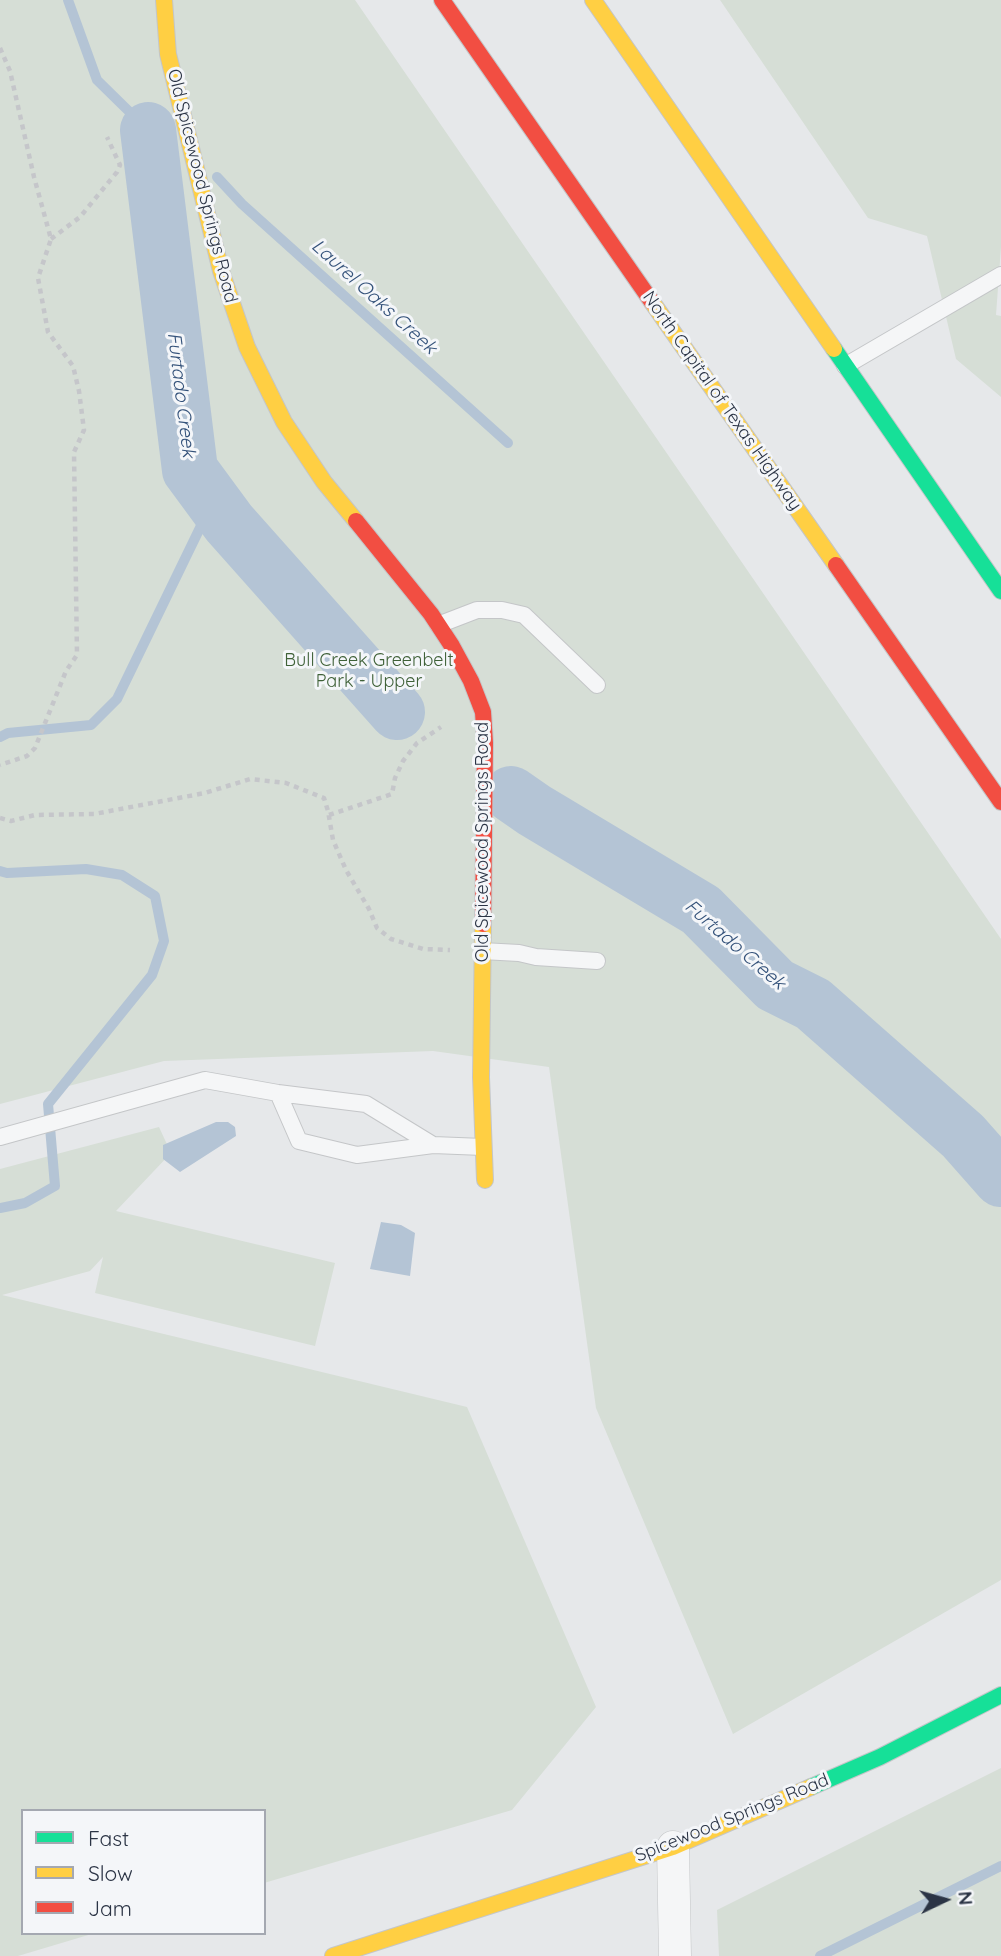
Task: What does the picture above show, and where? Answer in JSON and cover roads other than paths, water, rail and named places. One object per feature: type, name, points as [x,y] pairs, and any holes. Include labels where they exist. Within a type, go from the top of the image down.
[{"type":"main road","name":"Old Spicewood Springs Road","points":[[164,0],[172,68],[221,271],[247,347],[284,422],[324,482],[438,625],[471,681],[483,712],[485,743],[481,1077],[485,1180]]},
{"type":"main road","name":"North Capital of Texas Highway","points":[[442,0],[1001,802]]},
{"type":"main road","points":[[593,0],[1001,591]]},
{"type":"main road","name":"Spicewood Springs Road","points":[[333,1956],[673,1847],[880,1757],[1001,1695]]},
{"type":"street","points":[[673,1847],[676,1956]]},
{"type":"lane","points":[[845,366],[1001,275]]},
{"type":"lane","points":[[438,625],[477,610],[524,615],[597,685]]},
{"type":"lane","points":[[482,951],[597,961]]},
{"type":"lane","points":[[0,1137],[205,1080],[366,1104],[433,1145]]},
{"type":"lane","points":[[278,1093],[299,1141],[357,1155],[433,1145],[483,1147]]},
{"type":"water","points":[[216,1122],[228,1122],[235,1127],[236,1136],[180,1172],[163,1159],[163,1145]]},
{"type":"water","points":[[381,1222],[401,1225],[415,1233],[410,1276],[370,1269]]},
{"type":"waterway","name":"Laurel Oaks Creek","points":[[68,0],[97,80],[148,130]]},
{"type":"waterway","name":"Furtado Creek","points":[[148,130],[190,470],[229,523],[397,712]]},
{"type":"waterway","name":"Laurel Oaks Creek","points":[[217,177],[242,204],[508,443]]},
{"type":"waterway","points":[[0,737],[8,733],[91,725],[117,699],[213,501]]},
{"type":"waterway","name":"Furtado Creek","points":[[511,794],[701,910],[775,985],[813,1004],[963,1136],[1001,1179]]},
{"type":"waterway","points":[[0,871],[7,873],[86,869],[122,875],[155,896],[164,941],[152,975],[48,1104],[55,1186],[25,1203],[0,1208]]},
{"type":"waterway","points":[[820,1956],[1001,1866]]},
{"type":"park label","name":"Bull Creek Greenbelt Park - Upper","points":[[369,671]]}]
